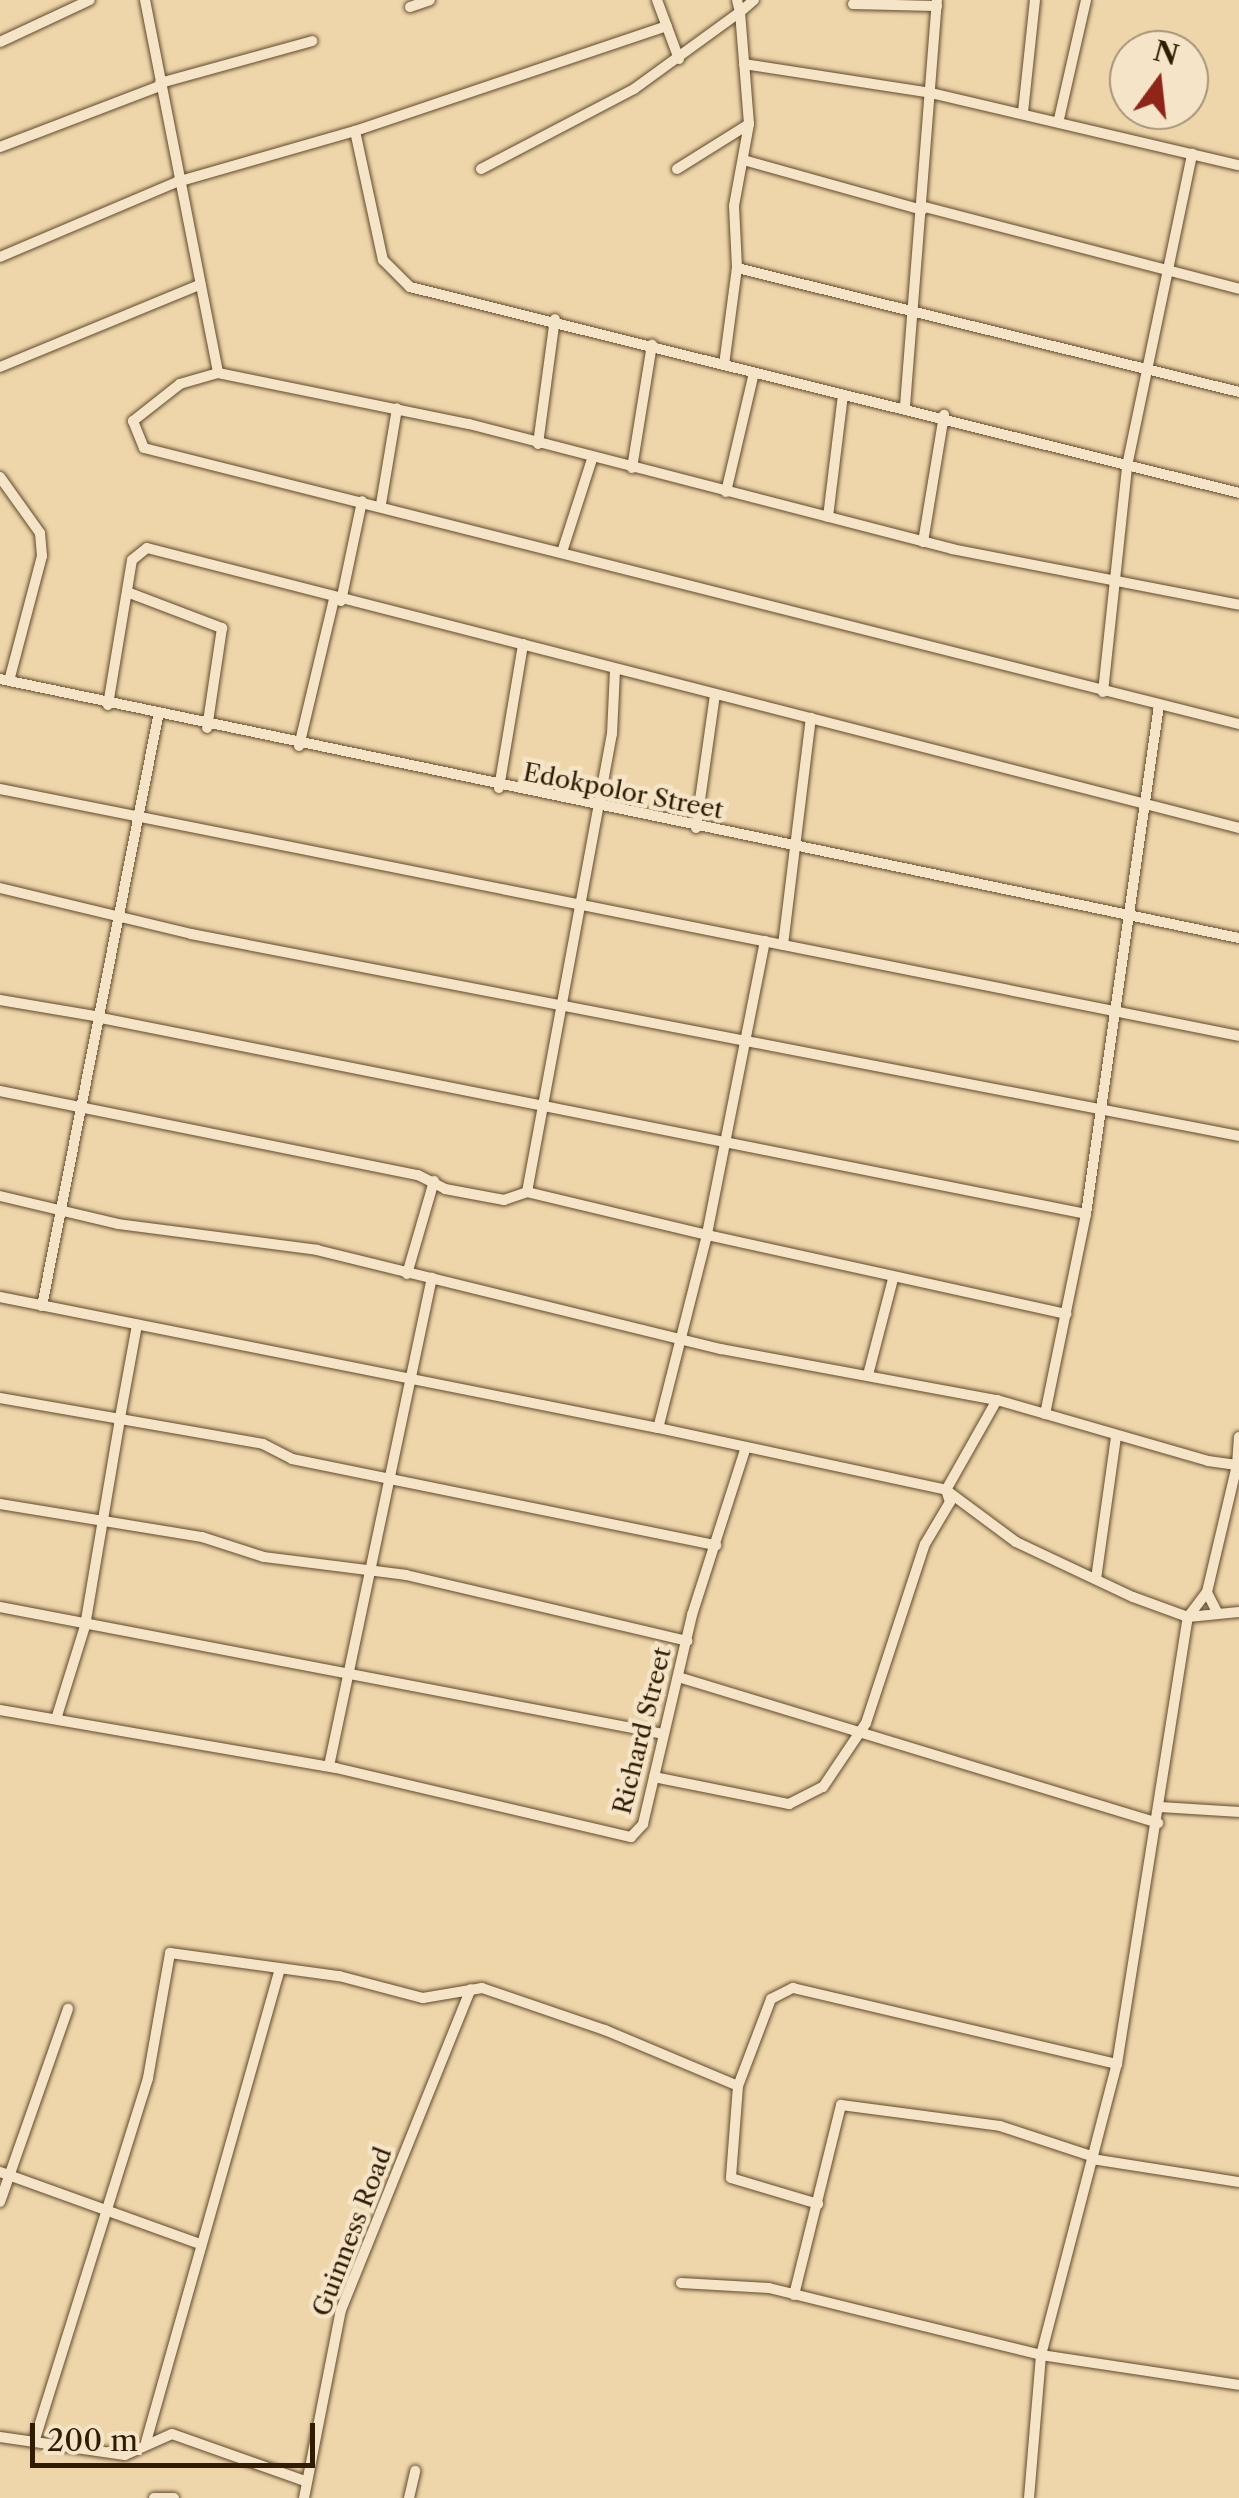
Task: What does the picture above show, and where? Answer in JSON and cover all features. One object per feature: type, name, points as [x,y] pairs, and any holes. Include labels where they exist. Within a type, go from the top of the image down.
[{"type":"street","points":[[0,42],[90,0]]},
{"type":"street","points":[[144,0],[177,182],[218,373]]},
{"type":"street","points":[[410,7],[430,0]]},
{"type":"street","points":[[657,0],[679,59]]},
{"type":"street","points":[[481,170],[679,59],[738,6],[754,0]]},
{"type":"street","points":[[1023,112],[1035,0]]},
{"type":"street","points":[[1060,119],[1086,0]]},
{"type":"street","points":[[853,4],[937,3],[906,406]]},
{"type":"street","points":[[724,365],[737,268],[734,206],[747,160],[750,124],[738,6]]},
{"type":"street","points":[[0,258],[177,182],[355,131],[667,26]]},
{"type":"street","points":[[0,147],[160,84],[312,41]]},
{"type":"street","points":[[744,64],[931,92],[1060,119],[1239,165]]},
{"type":"street","points":[[676,169],[750,124]]},
{"type":"street","points":[[355,131],[395,280],[754,374],[906,406],[1239,493]]},
{"type":"street","points":[[1103,692],[1110,584],[1128,466],[1172,272],[1192,154]]},
{"type":"street","points":[[747,160],[1239,288]]},
{"type":"street","points":[[737,268],[1150,365],[1239,392]]},
{"type":"street","points":[[0,368],[201,284]]},
{"type":"street","points":[[538,444],[555,319]]},
{"type":"street","points":[[632,468],[652,346]]},
{"type":"street","points":[[1239,606],[1110,584],[923,542],[397,408],[218,373],[180,384],[133,421],[134,437],[160,454],[381,504],[1239,724]]},
{"type":"street","points":[[726,492],[754,374]]},
{"type":"street","points":[[828,517],[843,394]]},
{"type":"street","points":[[381,504],[397,408]]},
{"type":"street","points":[[923,542],[944,416]]},
{"type":"street","points":[[562,552],[592,459]]},
{"type":"street","points":[[0,477],[40,534],[42,556],[4,680]]},
{"type":"street","points":[[300,746],[362,501]]},
{"type":"street","points":[[108,705],[132,560],[147,548],[1239,828]]},
{"type":"street","points":[[127,592],[222,628],[207,728]]},
{"type":"street","points":[[498,788],[523,644]]},
{"type":"street","points":[[527,1192],[541,1102],[583,900],[616,670]]},
{"type":"street","name":"Edokpolor Street","points":[[4,680],[207,728],[797,848],[1130,922],[1239,938]]},
{"type":"street","points":[[696,828],[715,695]]},
{"type":"street","points":[[1045,1414],[1086,1214],[1121,1013],[1159,705]]},
{"type":"street","points":[[42,1306],[86,1114],[101,1018],[124,918],[134,818],[158,717]]},
{"type":"street","points":[[783,945],[812,718]]},
{"type":"street","points":[[0,789],[134,818],[583,900],[783,945],[1239,1036]]},
{"type":"street","points":[[0,888],[124,918],[564,1002],[1103,1114],[1239,1136]]},
{"type":"street","points":[[658,1428],[707,1235],[766,940]]},
{"type":"street","points":[[0,1000],[541,1102],[1086,1214]]},
{"type":"street","points":[[0,1092],[86,1114],[434,1181],[504,1200],[527,1192],[892,1278],[1066,1314]]},
{"type":"street","points":[[407,1274],[434,1181]]},
{"type":"street","points":[[0,1196],[63,1210],[317,1250],[407,1274],[683,1335],[998,1400],[1116,1436],[1236,1465]]},
{"type":"street","points":[[0,1710],[57,1716],[329,1766],[432,1278]]},
{"type":"street","points":[[868,1375],[892,1278]]},
{"type":"street","points":[[0,1297],[411,1376],[946,1490],[1016,1542],[1188,1618],[1239,1612]]},
{"type":"street","points":[[57,1716],[86,1626],[137,1325]]},
{"type":"street","points":[[0,1398],[119,1424],[391,1472],[716,1545]]},
{"type":"street","points":[[654,1777],[800,1802],[822,1787],[856,1726],[866,1723],[924,1544],[950,1502],[946,1490],[998,1400]]},
{"type":"street","points":[[1096,1579],[1116,1436]]},
{"type":"street","points":[[1029,2498],[1040,2355],[1117,2064],[1161,1807],[1188,1618],[1207,1592],[1233,1520],[1239,1437]]},
{"type":"street","name":"Richard Street","points":[[329,1766],[626,1838],[643,1824],[686,1640],[745,1450]]},
{"type":"street","points":[[0,1504],[370,1574],[686,1640]]},
{"type":"street","points":[[1207,1592],[1218,1612]]},
{"type":"street","points":[[0,1608],[349,1669],[663,1734]]},
{"type":"street","points":[[678,1677],[856,1726],[1158,1823]]},
{"type":"street","points":[[1161,1807],[1239,1812]]},
{"type":"street","points":[[36,2439],[76,2332],[102,2210],[148,2078],[166,1957],[280,1969],[423,1998],[471,1989],[540,2005],[738,2086]]},
{"type":"street","points":[[146,2442],[197,2243],[280,1969]]},
{"type":"street","points":[[818,2204],[732,2178],[738,2086],[770,1999],[793,1988],[1117,2064]]},
{"type":"street","name":"Guinness Road","points":[[304,2498],[302,2480],[341,2310],[471,1989]]},
{"type":"street","points":[[0,2202],[4,2174],[68,2009]]},
{"type":"street","points":[[794,2296],[844,2104],[893,2118],[1000,2126],[1092,2158],[1239,2182]]},
{"type":"street","points":[[4,2174],[197,2243]]},
{"type":"street","points":[[681,2283],[794,2296],[1040,2355],[1239,2385]]},
{"type":"street","points":[[0,2437],[36,2439],[125,2455],[146,2442],[186,2437],[302,2480]]},
{"type":"street","points":[[410,2498],[415,2471]]},
{"type":"street","points":[[154,2498],[174,2498]]}]
